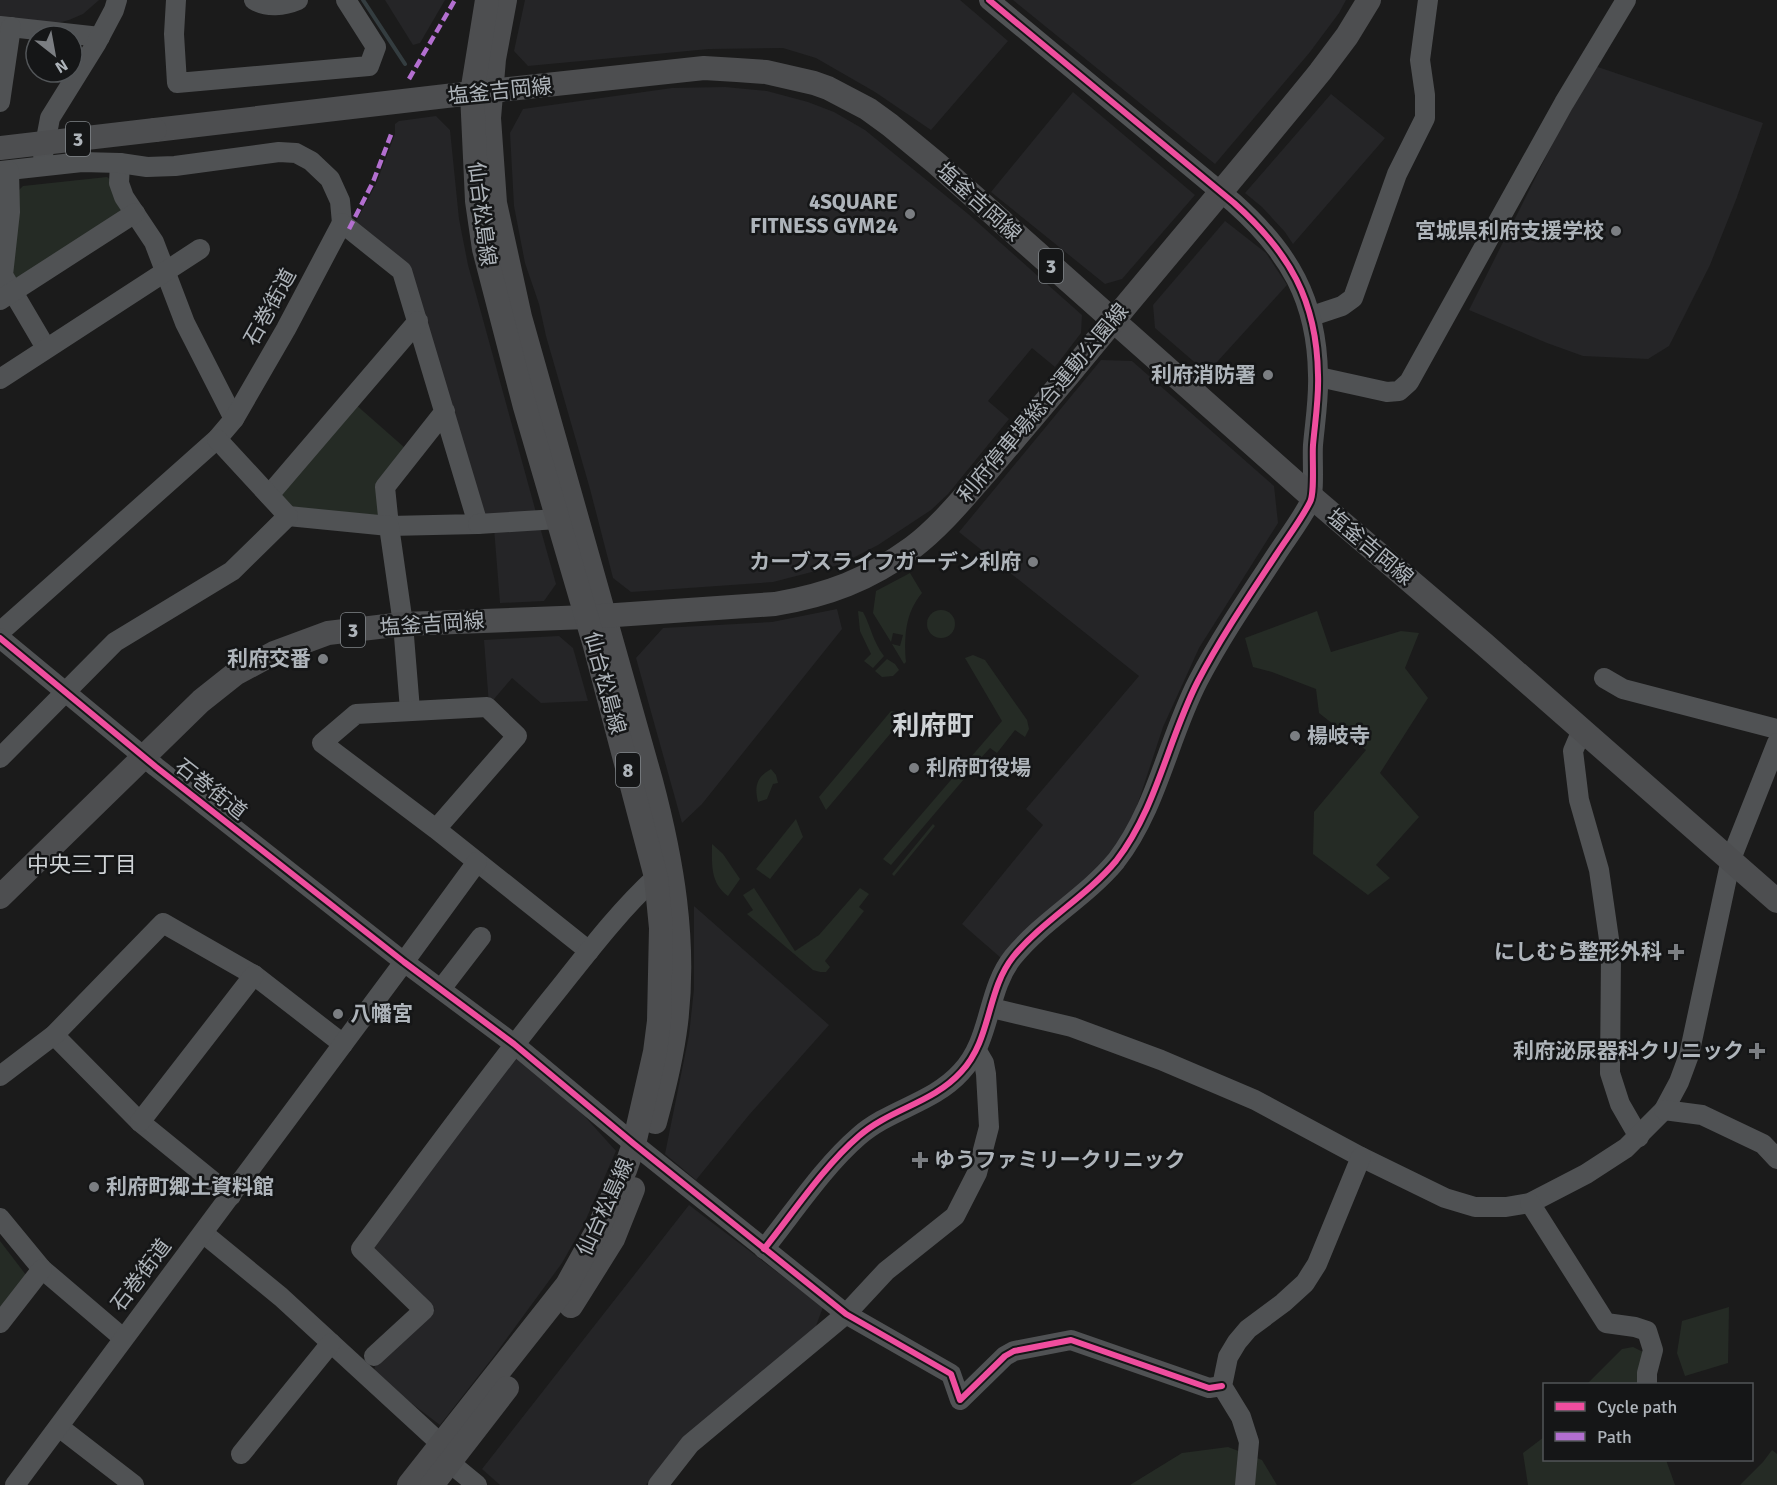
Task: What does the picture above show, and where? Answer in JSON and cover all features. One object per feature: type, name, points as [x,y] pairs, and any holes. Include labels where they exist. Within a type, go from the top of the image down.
[{"type":"main road","name":"仙台松島線","points":[[409,1485],[445,1453],[567,1285],[598,1229],[625,1170],[640,1148],[665,1085],[676,1022],[679,972],[674,882],[664,830],[595,617],[558,519],[484,249],[477,201],[486,0]]},
{"type":"main road","name":"仙台松島線","points":[[506,0],[494,59],[482,92],[489,118],[495,203],[506,262],[595,617],[656,877],[661,928],[658,1021],[640,1148]]},
{"type":"main road","name":"利府停車場総合運動公園線","points":[[595,617],[795,601],[835,591],[888,564],[913,547],[949,514],[1221,192],[1347,36],[1369,0]]},
{"type":"main road","name":"塩釜吉岡線","points":[[0,147],[704,69],[766,72],[814,83],[852,100],[890,124],[1312,498],[1777,901]]},
{"type":"main road","name":"塩釜吉岡線","points":[[0,897],[210,694],[235,674],[274,653],[328,633],[402,624],[595,617]]},
{"type":"main road","name":"仙台松島線","points":[[432,1485],[445,1453]]},
{"type":"street","points":[[40,166],[50,118],[100,37],[117,0]]},
{"type":"street","points":[[176,0],[174,34],[177,83],[369,66],[376,47],[346,0]]},
{"type":"street","points":[[254,0],[266,6],[298,0]]},
{"type":"street","points":[[764,1249],[836,1159],[860,1135],[888,1116],[936,1094],[963,1071],[977,1051],[1003,970],[1015,954],[1114,862],[1131,839],[1153,792],[1197,683],[1236,616],[1312,498],[1311,464],[1318,377],[1312,316],[1295,274],[1270,238],[1253,220],[989,0]]},
{"type":"street","points":[[1312,316],[1342,306],[1353,298],[1397,174],[1425,118],[1425,95],[1420,60],[1428,0]]},
{"type":"street","points":[[1318,377],[1387,392],[1398,391],[1409,382],[1564,103],[1626,0]]},
{"type":"street","points":[[0,102],[5,26],[100,37]]},
{"type":"street","points":[[46,348],[6,296],[3,275],[9,212],[4,171],[82,162],[120,163],[147,167],[175,166],[279,152],[296,153],[311,161],[330,179],[340,201],[342,223],[402,271],[478,524]]},
{"type":"street","points":[[120,163],[119,183],[124,197],[154,242],[185,323],[234,419]]},
{"type":"street","points":[[6,296],[135,213]]},
{"type":"street","name":"石巻街道","points":[[0,632],[217,439],[234,419],[286,329],[342,223]]},
{"type":"street","points":[[0,378],[200,249]]},
{"type":"street","points":[[269,495],[418,321]]},
{"type":"street","points":[[410,710],[385,487],[445,411]]},
{"type":"street","points":[[217,439],[288,516],[389,526],[558,519]]},
{"type":"street","points":[[0,758],[115,642],[232,571],[288,516]]},
{"type":"street","name":"石巻街道","points":[[0,638],[64,693],[404,962],[15,1485]]},
{"type":"street","points":[[1604,678],[1623,689],[1777,729]]},
{"type":"street","points":[[435,829],[517,736],[487,707],[357,714],[322,742],[589,951]]},
{"type":"street","points":[[1582,730],[1573,751],[1579,800],[1599,870],[1611,952],[1610,1073],[1620,1104],[1639,1137]]},
{"type":"street","points":[[992,1008],[1072,1027],[1161,1060],[1255,1100],[1361,1157],[1445,1198],[1475,1207],[1506,1208],[1530,1203],[1586,1174],[1639,1137],[1664,1110],[1679,1082],[1689,1055],[1731,859],[1777,743]]},
{"type":"street","points":[[477,862],[404,962],[514,1044],[846,1314],[951,1374],[960,1400],[1005,1356],[1014,1351],[1071,1340],[1209,1388],[1222,1386]]},
{"type":"street","points":[[374,1356],[424,1310],[361,1249],[514,1044],[589,951],[656,877]]},
{"type":"street","points":[[0,1076],[54,1035],[163,923],[254,975],[343,1044]]},
{"type":"street","points":[[441,989],[482,937]]},
{"type":"street","points":[[140,1122],[254,975]]},
{"type":"street","points":[[54,1035],[140,1122],[231,1196]]},
{"type":"street","points":[[658,1485],[690,1444],[846,1314],[886,1271],[955,1216],[968,1194],[984,1151],[989,1127],[986,1074],[984,1063],[977,1051]]},
{"type":"street","points":[[1664,1110],[1702,1115],[1770,1142],[1777,1159]]},
{"type":"street","points":[[1245,1485],[1248,1442],[1241,1417],[1222,1386],[1228,1357],[1248,1329],[1305,1283],[1317,1264],[1361,1157]]},
{"type":"street","points":[[1530,1203],[1606,1323],[1635,1326],[1647,1331],[1653,1350],[1647,1383]]},
{"type":"street","points":[[0,1218],[42,1269],[123,1338]]},
{"type":"street","points":[[203,1233],[282,1296],[477,1485]]},
{"type":"street","points":[[0,1323],[42,1269]]},
{"type":"street","points":[[241,1454],[331,1342]]},
{"type":"street","points":[[59,1427],[134,1485]]},
{"type":"shaded area","points":[[0,0],[99,0],[83,14],[54,24],[0,18]]},
{"type":"shaded area","points":[[385,0],[445,0],[420,43],[413,45]]},
{"type":"shaded area","points":[[525,0],[960,0],[1008,41],[931,130],[875,92],[816,58],[783,48],[709,49],[528,66],[514,51]]},
{"type":"shaded area","points":[[1013,0],[1346,0],[1310,52],[1215,164]]},
{"type":"shaded area","name":"宮城県利府支援学校","points":[[1592,65],[1763,123],[1710,265],[1669,346],[1648,359],[1583,356],[1469,310]]},
{"type":"shaded area","points":[[725,87],[767,91],[808,102],[834,112],[865,130],[967,213],[1082,315],[1081,333],[1055,367],[1032,348],[988,401],[1009,419],[948,494],[931,510],[878,545],[839,565],[773,582],[631,592],[613,578],[539,304],[525,263],[514,206],[510,133],[523,109],[672,88]]},
{"type":"shaded area","points":[[1073,92],[1195,195],[1122,279],[1105,284],[991,192]]},
{"type":"shaded area","points":[[1331,94],[1385,138],[1293,244],[1262,207],[1245,193]]},
{"type":"shaded area","points":[[436,116],[450,130],[459,219],[468,265],[537,516],[484,519],[413,282],[353,227],[376,184],[395,134],[395,124],[399,121]]},
{"type":"shaded area","points":[[107,177],[119,194],[120,215],[20,279],[11,277],[16,193],[23,186]]},
{"type":"shaded area","points":[[1225,221],[1266,253],[1287,285],[1207,373],[1155,328],[1153,305]]},
{"type":"shaded area","points":[[1101,360],[1132,361],[1274,486],[1278,523],[1199,648],[1163,727],[1136,809],[1119,843],[1102,864],[1001,958],[962,924],[1043,825],[1026,809],[1139,676],[959,532]]},
{"type":"shaded area","points":[[355,404],[405,448],[380,517],[293,507],[280,495]]},
{"type":"shaded area","points":[[540,527],[556,584],[544,601],[500,603],[494,528]]},
{"type":"shaded area","points":[[910,573],[922,593],[909,617],[904,664],[892,644],[900,646],[903,635],[893,633],[891,642],[873,613],[876,591]]},
{"type":"shaded area","points":[[837,609],[842,629],[702,804],[682,823],[636,658],[663,628],[772,622]]},
{"type":"shaded area","points":[[941,610],[951,614],[955,624],[951,634],[941,638],[931,634],[927,624],[931,614]]},
{"type":"shaded area","points":[[858,611],[863,612],[884,656],[873,668],[864,661],[871,654],[860,631]]},
{"type":"shaded area","points":[[1317,611],[1331,652],[1401,631],[1419,633],[1405,668],[1428,698],[1380,773],[1419,817],[1376,865],[1390,878],[1368,895],[1313,854],[1314,812],[1366,750],[1319,713],[1316,689],[1253,667],[1245,638]]},
{"type":"shaded area","points":[[559,636],[573,648],[588,701],[541,703],[512,678],[489,705],[484,640]]},
{"type":"shaded area","points":[[973,655],[985,660],[1027,720],[1029,729],[1025,737],[1015,730],[997,753],[990,748],[970,770],[964,765],[1002,721],[965,658]]},
{"type":"shaded area","points":[[887,659],[899,670],[893,676],[882,677],[875,671]]},
{"type":"shaded area","points":[[891,711],[901,713],[902,711],[906,715],[826,810],[819,797]]},
{"type":"shaded area","points":[[771,769],[778,783],[773,784],[767,799],[758,802],[756,791],[758,782],[762,775]]},
{"type":"shaded area","points":[[957,773],[964,779],[891,865],[883,859]]},
{"type":"shaded area","points":[[796,819],[803,837],[770,879],[756,869]]},
{"type":"shaded area","points":[[933,824],[935,826],[894,876],[892,874]]},
{"type":"shaded area","points":[[712,844],[723,854],[740,879],[728,896],[715,879],[712,866]]},
{"type":"shaded area","points":[[754,888],[795,951],[819,935],[860,888],[869,894],[859,907],[864,911],[825,961],[830,967],[826,972],[820,972],[813,970],[747,914],[753,910],[743,895]]},
{"type":"shaded area","points":[[694,906],[829,1025],[749,1115],[696,1180],[665,1154],[689,1035],[694,989]]},
{"type":"shaded area","points":[[518,1058],[578,1109],[616,1151],[583,1226],[562,1263],[440,1425],[374,1375],[375,1364],[435,1309],[374,1253],[372,1243],[507,1062]]},
{"type":"shaded area","points":[[689,1205],[823,1307],[813,1334],[660,1467],[646,1485],[500,1485],[482,1469]]},
{"type":"shaded area","points":[[0,1241],[26,1275],[0,1310]]},
{"type":"shaded area","points":[[1729,1307],[1728,1363],[1685,1376],[1677,1353],[1682,1321]]},
{"type":"shaded area","points":[[1633,1347],[1645,1353],[1646,1383],[1588,1383],[1622,1349]]},
{"type":"shaded area","points":[[1543,1438],[1543,1461],[1666,1461],[1675,1485],[1528,1485],[1523,1453]]},
{"type":"shaded area","points":[[1228,1447],[1262,1460],[1277,1485],[1130,1485],[1182,1453]]},
{"type":"shaded area","points":[[1772,1450],[1777,1454],[1777,1485],[1740,1485],[1763,1462]]},
{"type":"waterway","points":[[363,0],[405,64]]},
{"type":"marked path","points":[[409,79],[455,0]]},
{"type":"marked path","points":[[349,229],[373,182],[392,132]]},
{"type":"cycle path","points":[[764,1249],[821,1175],[859,1136],[884,1119],[938,1091],[961,1072],[978,1045],[998,985],[1013,957],[1037,932],[1091,886],[1116,861],[1142,819],[1198,681],[1312,498],[1313,445],[1318,392],[1316,348],[1312,323],[1305,301],[1284,259],[1270,240],[1234,203],[989,0]]},
{"type":"cycle path","points":[[0,638],[156,767],[404,962],[514,1044],[634,1144],[846,1314],[951,1374],[960,1400],[1005,1356],[1014,1351],[1071,1340],[1209,1388],[1222,1386]]},
{"type":"place","name":"4SQUARE FITNESS GYM24","points":[[910,214]]},
{"type":"place","name":"宮城県利府支援学校","points":[[1616,231]]},
{"type":"place","name":"利府消防署","points":[[1268,375]]},
{"type":"place","name":"カーブスライフガーデン利府","points":[[1033,562]]},
{"type":"place","name":"利府交番","points":[[323,659]]},
{"type":"place","name":"楊岐寺","points":[[1295,736]]},
{"type":"place","name":"利府町役場","points":[[914,768]]},
{"type":"place","name":"にしむら整形外科","points":[[1676,952]]},
{"type":"place","name":"八幡宮","points":[[338,1014]]},
{"type":"place","name":"利府泌尿器科クリニック","points":[[1757,1051]]},
{"type":"place","name":"ゆうファミリークリニック","points":[[920,1160]]},
{"type":"place","name":"利府町郷土資料館","points":[[94,1187]]},
{"type":"district","name":"利府町","points":[[933,726]]},
{"type":"district","name":"中央三丁目","points":[[82,864]]}]
